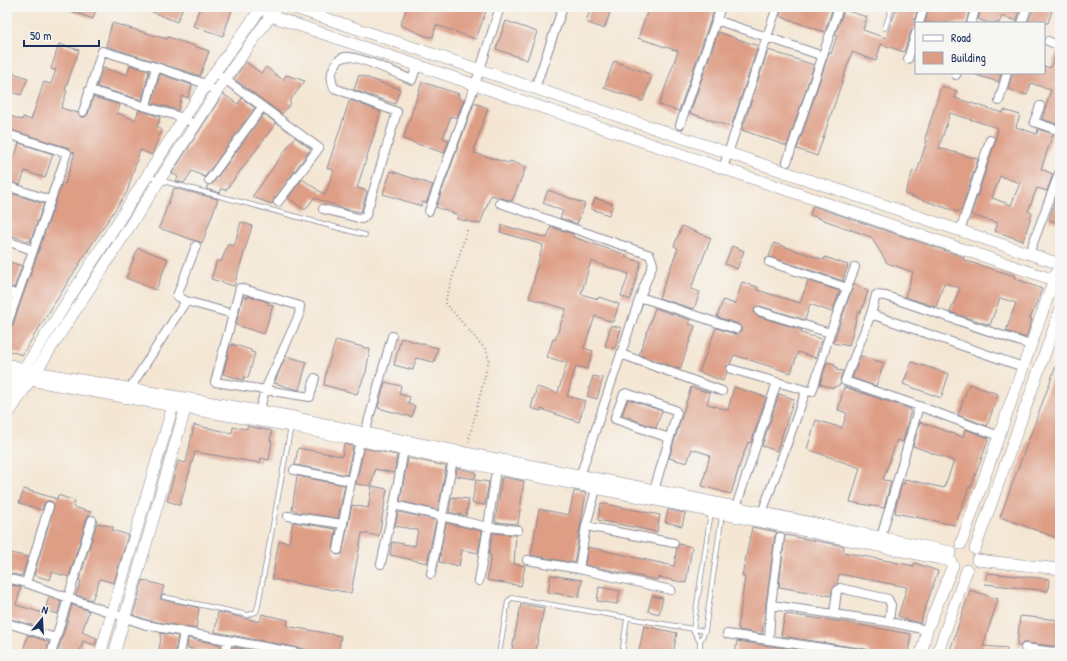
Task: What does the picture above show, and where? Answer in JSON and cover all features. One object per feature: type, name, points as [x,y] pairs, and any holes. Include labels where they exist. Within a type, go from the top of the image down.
[{"type":"street","points":[[7,416],[27,375],[184,118],[206,84],[262,7],[417,65],[1056,281]]},
{"type":"street","points":[[292,7],[729,154],[1060,263],[1056,281],[1030,345],[961,544],[957,546],[927,630],[921,652],[936,654],[967,570]]},
{"type":"street","points":[[429,211],[475,85],[500,7]]},
{"type":"street","points":[[535,88],[563,7]]},
{"type":"street","points":[[680,125],[721,7]]},
{"type":"street","points":[[723,168],[729,154],[777,7]]},
{"type":"street","points":[[787,162],[839,7]]},
{"type":"street","points":[[919,22],[924,7]]},
{"type":"street","points":[[971,22],[976,7]]},
{"type":"street","points":[[1022,22],[1027,7]]},
{"type":"street","points":[[7,396],[27,375],[160,180],[224,79],[274,11]]},
{"type":"street","points":[[716,20],[823,56]]},
{"type":"street","points":[[908,58],[915,36]]},
{"type":"street","points":[[1048,41],[1060,46]]},
{"type":"street","points":[[83,112],[102,51],[206,84],[216,92]]},
{"type":"street","points":[[323,209],[362,220],[366,215],[397,112],[334,88],[331,81],[332,70],[338,60],[346,56],[356,58],[412,80],[417,65]]},
{"type":"street","points":[[146,106],[156,67]]},
{"type":"street","points":[[215,72],[319,148],[278,202]]},
{"type":"street","points":[[999,102],[1007,74]]},
{"type":"street","points":[[89,90],[184,118],[195,125]]},
{"type":"street","points":[[1040,106],[1034,122],[1060,130]]},
{"type":"street","points":[[209,180],[262,107]]},
{"type":"street","points":[[7,134],[67,153],[7,325]]},
{"type":"street","points":[[960,231],[990,140]]},
{"type":"street","points":[[1029,254],[1060,171]]},
{"type":"street","points":[[7,186],[50,200]]},
{"type":"street","points":[[500,203],[650,255],[653,264],[640,297],[580,476]]},
{"type":"street","points":[[7,240],[32,250]]},
{"type":"street","points":[[196,246],[177,296],[186,301],[226,312]]},
{"type":"street","points":[[769,262],[846,288]]},
{"type":"street","points":[[731,369],[812,392],[830,333],[855,267]]},
{"type":"street","points":[[259,412],[264,390],[299,315],[300,306],[240,288],[215,382],[264,390],[310,397],[315,378]]},
{"type":"street","points":[[7,291],[17,295]]},
{"type":"street","points":[[999,436],[919,406],[845,381],[871,314],[874,296],[876,294],[1030,345]]},
{"type":"street","points":[[640,297],[736,329]]},
{"type":"street","points":[[130,388],[186,301]]},
{"type":"street","points":[[759,311],[830,333]]},
{"type":"street","points":[[723,509],[736,507],[881,537],[952,560],[960,570],[967,570],[973,566],[1060,311]]},
{"type":"street","points":[[871,314],[1023,367]]},
{"type":"street","points":[[338,550],[351,481],[392,336]]},
{"type":"street","points":[[622,354],[722,391]]},
{"type":"street","points":[[7,364],[27,375],[174,401],[291,426],[466,452],[654,490],[712,507]]},
{"type":"street","points":[[7,374],[27,375],[130,388],[174,401]]},
{"type":"street","points":[[736,507],[777,382]]},
{"type":"street","points":[[762,513],[806,391]]},
{"type":"street","points":[[654,490],[677,413],[676,411],[626,393],[624,394],[615,419],[669,438]]},
{"type":"street","points":[[100,654],[174,401]]},
{"type":"street","points":[[187,404],[294,417],[404,449],[453,460],[596,488],[723,509],[952,560]]},
{"type":"street","points":[[114,654],[187,404]]},
{"type":"street","points":[[881,537],[919,406]]},
{"type":"street","points":[[381,564],[404,449]]},
{"type":"street","points":[[431,574],[453,460]]},
{"type":"street","points":[[294,470],[351,481]]},
{"type":"street","points":[[479,581],[495,477]]},
{"type":"street","points":[[579,569],[586,526],[596,488]]},
{"type":"street","points":[[394,505],[488,526],[518,530]]},
{"type":"street","points":[[26,582],[49,506]]},
{"type":"street","points":[[288,516],[343,524]]},
{"type":"street","points":[[50,654],[69,598],[92,520]]},
{"type":"street","points":[[586,526],[674,543]]},
{"type":"street","points":[[769,640],[771,605],[780,537]]},
{"type":"street","points":[[961,544],[969,544],[976,555],[1060,570]]},
{"type":"street","points":[[527,560],[579,569],[671,590]]},
{"type":"street","points":[[7,578],[26,582],[146,625],[228,640],[275,651],[303,654]]},
{"type":"street","points":[[834,613],[837,591],[840,588],[888,599],[891,605],[888,622]]},
{"type":"street","points":[[771,605],[834,613],[927,630]]},
{"type":"street","points":[[7,624],[56,638]]},
{"type":"street","points":[[180,654],[184,632]]},
{"type":"street","points":[[727,634],[864,654]]},
{"type":"street","points":[[225,654],[228,640]]},
{"type":"street","points":[[1025,648],[1060,653]]},
{"type":"lane","points":[[885,28],[892,7]]},
{"type":"lane","points":[[148,176],[365,235]]},
{"type":"lane","points":[[164,597],[248,614],[256,612],[291,426]]},
{"type":"lane","points":[[700,642],[693,630],[712,507]]},
{"type":"lane","points":[[700,654],[700,642],[705,631],[723,509]]},
{"type":"lane","points":[[500,654],[508,601],[512,598],[705,631]]},
{"type":"lane","points":[[622,654],[627,618]]},
{"type":"path","points":[[466,452],[489,359],[486,350],[446,304],[446,294],[467,230]]},
{"type":"building","points":[[63,7],[97,7],[93,19]]},
{"type":"building","points":[[140,7],[183,7],[177,22]]},
{"type":"building","points":[[200,7],[233,7],[223,36],[193,26]]},
{"type":"building","points":[[407,7],[475,7],[486,11],[476,39],[436,25],[433,37],[425,36],[400,25]]},
{"type":"building","points":[[591,7],[612,7],[604,29],[586,22]]},
{"type":"building","points":[[649,7],[715,7],[679,111],[659,105],[678,51],[638,38]]},
{"type":"building","points":[[782,7],[833,7],[825,32],[780,16]]},
{"type":"building","points":[[897,7],[902,7],[917,12],[914,22],[915,28],[911,31],[904,52],[881,44],[876,61],[852,52],[817,156],[797,149],[829,53],[831,54],[837,36],[835,35],[844,10],[867,17],[863,30],[886,38]]},
{"type":"building","points":[[929,7],[970,8],[966,22],[925,22]]},
{"type":"building","points":[[982,7],[1004,7],[1019,13],[1017,21],[1002,16],[999,22],[986,22],[978,19]]},
{"type":"building","points":[[1034,7],[1041,7],[1052,11],[1048,23],[1028,22]]},
{"type":"building","points":[[506,21],[537,32],[527,60],[496,49]]},
{"type":"building","points":[[112,23],[167,39],[168,37],[209,51],[200,76],[106,46]]},
{"type":"building","points":[[718,32],[758,46],[731,127],[690,113]]},
{"type":"building","points":[[59,44],[79,50],[65,90],[67,91],[61,108],[78,113],[81,117],[85,117],[88,114],[93,97],[120,105],[117,113],[135,120],[139,110],[160,117],[157,128],[162,130],[152,155],[140,150],[127,192],[90,247],[22,355],[7,350],[7,330],[12,327],[62,183],[65,184],[75,153],[69,148],[7,129],[7,115],[22,120],[23,117],[31,120],[44,82],[51,84],[56,70],[51,69]]},
{"type":"building","points":[[768,50],[814,65],[787,146],[742,130]]},
{"type":"building","points":[[1057,51],[1060,51],[1060,125],[1042,119],[1051,90],[1031,83],[1027,95],[1008,89],[1012,74],[1045,74],[1045,66],[1050,68]]},
{"type":"building","points":[[614,61],[652,75],[643,101],[604,88]]},
{"type":"building","points":[[246,62],[261,73],[266,67],[283,80],[286,75],[305,81],[282,114],[234,79]]},
{"type":"building","points":[[130,65],[149,71],[142,100],[97,87],[103,68],[127,75]]},
{"type":"building","points":[[7,71],[28,78],[21,95],[7,91]]},
{"type":"building","points":[[160,74],[192,85],[188,98],[182,96],[178,110],[152,103]]},
{"type":"building","points":[[976,74],[1001,74],[999,82]]},
{"type":"building","points":[[359,75],[400,89],[395,104],[354,90]]},
{"type":"building","points":[[422,82],[459,94],[458,98],[464,100],[457,118],[451,116],[443,138],[449,140],[444,153],[403,139]]},
{"type":"building","points":[[941,86],[957,91],[955,98],[1003,113],[1004,110],[1020,115],[1016,127],[1037,134],[1038,129],[1053,134],[1041,169],[1053,174],[1047,191],[1037,188],[1028,211],[1032,213],[1023,241],[995,231],[998,223],[971,215],[995,142],[998,128],[950,113],[939,148],[978,159],[961,211],[959,210],[958,212],[905,194],[913,170],[917,172],[927,140],[925,139]],"holes":[[[1000,176],[1020,183],[1011,205],[992,198]]]},
{"type":"building","points":[[223,94],[238,104],[242,98],[255,108],[205,177],[192,171],[184,183],[176,181],[178,177],[172,173]]},
{"type":"building","points":[[351,100],[381,112],[357,188],[367,191],[361,212],[345,209],[314,198],[305,210],[288,198],[302,179],[325,195],[334,170],[327,168],[349,102]]},
{"type":"building","points":[[474,103],[488,108],[474,153],[509,163],[510,161],[526,167],[512,201],[491,195],[480,224],[457,219],[458,215],[436,207]]},
{"type":"building","points":[[264,114],[276,123],[226,190],[221,189],[220,193],[206,189],[208,185],[213,183]]},
{"type":"building","points":[[295,137],[311,149],[274,199],[272,204],[252,197]]},
{"type":"building","points":[[19,143],[53,154],[45,178],[25,171],[20,185],[7,181],[7,154],[15,156]]},
{"type":"building","points":[[391,171],[433,185],[426,203],[422,202],[421,206],[383,194]]},
{"type":"building","points":[[1060,187],[1060,223],[1049,220]]},
{"type":"building","points":[[174,188],[218,199],[202,243],[159,228]]},
{"type":"building","points":[[548,190],[585,204],[577,224],[560,218],[563,211],[543,203]]},
{"type":"building","points":[[7,192],[44,204],[30,242],[7,234],[7,219],[10,209],[7,209]]},
{"type":"building","points":[[595,198],[613,204],[609,215],[591,209]]},
{"type":"building","points":[[813,206],[964,257],[963,260],[1015,276],[1014,278],[1042,289],[1030,319],[1032,319],[1026,338],[1006,331],[1016,303],[1000,298],[990,325],[950,312],[960,288],[944,283],[936,307],[905,297],[913,272],[887,263],[871,237],[810,215]]},
{"type":"building","points":[[241,222],[252,226],[234,286],[211,279],[217,260],[221,262],[228,244],[234,246]]},
{"type":"building","points":[[502,225],[547,238],[551,227],[573,234],[573,237],[626,255],[625,257],[641,262],[630,300],[621,296],[629,274],[591,261],[581,294],[598,299],[599,297],[619,304],[613,322],[595,316],[584,348],[593,351],[587,369],[576,366],[567,396],[585,401],[579,422],[541,409],[541,411],[531,408],[537,387],[557,393],[558,392],[567,363],[547,357],[566,309],[529,298],[543,245],[500,232]]},
{"type":"building","points":[[682,226],[711,238],[691,289],[700,292],[694,309],[659,298],[678,248],[674,246]]},
{"type":"building","points":[[774,243],[824,260],[825,257],[848,265],[843,279],[844,281],[769,257]]},
{"type":"building","points":[[732,246],[744,251],[737,269],[725,264]]},
{"type":"building","points":[[138,248],[168,259],[156,290],[126,278]]},
{"type":"building","points":[[7,261],[22,266],[14,288],[7,286]]},
{"type":"building","points":[[808,281],[840,291],[832,312],[810,304],[805,320],[760,306],[755,307],[754,312],[757,316],[802,330],[801,333],[821,339],[816,358],[798,352],[791,373],[734,355],[730,364],[726,367],[727,373],[723,381],[699,372],[716,328],[735,334],[741,331],[738,324],[717,317],[723,300],[735,304],[742,282],[758,287],[757,290],[800,303]]},
{"type":"building","points":[[854,284],[868,291],[861,312],[858,312],[849,346],[833,343]]},
{"type":"building","points":[[243,296],[268,302],[268,304],[273,305],[264,334],[236,325]]},
{"type":"building","points":[[655,308],[690,320],[689,324],[695,326],[680,369],[639,355]]},
{"type":"building","points":[[611,325],[621,328],[615,349],[605,346]]},
{"type":"building","points":[[401,338],[438,348],[434,362],[416,358],[413,370],[394,365]]},
{"type":"building","points":[[336,340],[370,349],[366,372],[357,394],[324,385],[327,367]]},
{"type":"building","points":[[232,344],[251,350],[251,352],[255,353],[248,378],[244,377],[243,380],[223,374],[230,346],[232,346]]},
{"type":"building","points":[[286,356],[307,362],[299,390],[274,383]]},
{"type":"building","points":[[861,356],[884,363],[876,386],[852,378]]},
{"type":"building","points":[[1060,358],[1060,539],[1000,517]]},
{"type":"building","points":[[827,362],[835,364],[834,366],[837,367],[836,370],[843,371],[840,379],[841,384],[833,388],[820,384]]},
{"type":"building","points":[[912,362],[949,374],[941,398],[903,384]]},
{"type":"building","points":[[593,376],[603,378],[597,399],[587,396]]},
{"type":"building","points":[[385,382],[401,386],[399,394],[410,397],[408,404],[415,406],[412,417],[378,408]]},
{"type":"building","points":[[969,384],[998,394],[987,426],[958,415]]},
{"type":"building","points":[[691,387],[710,393],[707,404],[728,410],[734,387],[766,397],[751,443],[748,442],[740,464],[731,494],[702,486],[710,455],[692,449],[687,463],[669,458]]},
{"type":"building","points":[[844,387],[911,409],[903,442],[897,440],[883,480],[891,481],[884,508],[850,502],[860,468],[807,449],[816,420],[842,428],[847,413],[838,410]]},
{"type":"building","points":[[779,394],[794,399],[777,451],[762,446]]},
{"type":"building","points":[[628,399],[662,411],[656,428],[622,415]]},
{"type":"building","points":[[920,422],[963,437],[965,429],[989,438],[955,525],[895,513],[902,483],[904,484],[905,479],[944,488],[954,461],[913,446]]},
{"type":"building","points":[[194,425],[232,433],[233,427],[247,429],[247,426],[272,431],[269,460],[261,458],[260,463],[195,452],[180,505],[167,501],[178,461],[186,463]]},
{"type":"building","points":[[344,444],[353,446],[347,475],[295,465],[298,448],[342,456]]},
{"type":"building","points":[[364,448],[397,455],[394,473],[375,469],[371,486],[356,484]]},
{"type":"building","points":[[408,458],[446,466],[438,510],[400,501]]},
{"type":"building","points":[[457,468],[476,472],[475,479],[456,476]]},
{"type":"building","points":[[297,476],[345,485],[338,518],[296,512],[296,510],[292,510]]},
{"type":"building","points":[[502,477],[524,481],[518,524],[495,522]]},
{"type":"building","points":[[476,480],[489,482],[485,505],[472,503]]},
{"type":"building","points":[[372,486],[387,489],[379,536],[362,533],[351,593],[272,579],[279,541],[289,543],[293,522],[336,529],[333,551],[337,555],[342,554],[352,505],[368,508]]},
{"type":"building","points":[[24,489],[57,499],[58,495],[75,501],[73,507],[91,512],[87,518],[69,577],[52,572],[50,580],[34,575],[54,505],[51,501],[47,501],[42,510],[19,503]]},
{"type":"building","points":[[574,491],[586,493],[574,563],[531,555],[539,509],[569,515]]},
{"type":"building","points":[[452,497],[469,499],[466,516],[449,512]]},
{"type":"building","points":[[601,503],[660,515],[657,532],[598,520]]},
{"type":"building","points":[[668,510],[685,513],[682,526],[665,522]]},
{"type":"building","points":[[398,512],[436,520],[427,563],[390,555],[392,542],[415,546],[418,530],[395,526]]},
{"type":"building","points":[[97,523],[113,527],[112,530],[128,535],[114,583],[100,579],[92,600],[76,595],[81,581],[79,580]]},
{"type":"building","points":[[446,523],[482,531],[478,553],[462,550],[459,566],[439,562]]},
{"type":"building","points":[[752,527],[777,532],[775,536],[762,634],[739,630],[738,628],[745,577],[742,576]]},
{"type":"building","points":[[493,533],[516,535],[514,564],[525,566],[521,586],[487,580]]},
{"type":"building","points":[[785,535],[844,546],[843,552],[914,566],[915,563],[938,571],[920,623],[898,616],[907,587],[839,574],[837,584],[832,590],[831,596],[779,587]]},
{"type":"building","points":[[679,544],[692,547],[686,583],[658,577],[657,580],[585,565],[588,547],[674,566],[677,547]]},
{"type":"building","points":[[7,552],[28,557],[22,576],[7,573]]},
{"type":"building","points":[[987,573],[1049,579],[1048,591],[985,584]]},
{"type":"building","points":[[551,575],[582,580],[579,597],[548,592]]},
{"type":"building","points":[[143,580],[164,586],[160,599],[199,608],[196,629],[147,620],[133,615]]},
{"type":"building","points":[[7,584],[21,587],[16,605],[43,613],[39,627],[7,618]]},
{"type":"building","points":[[599,587],[620,591],[617,604],[597,601]]},
{"type":"building","points":[[970,590],[998,599],[983,646],[1007,648],[1006,654],[949,654]]},
{"type":"building","points":[[652,596],[663,598],[659,614],[648,611]]},
{"type":"building","points":[[49,597],[61,601],[58,614],[45,610]]},
{"type":"building","points":[[521,604],[544,608],[535,654],[511,654]]},
{"type":"building","points":[[72,605],[89,611],[82,632],[97,638],[95,645],[83,641],[79,654],[57,654]]},
{"type":"building","points":[[218,612],[260,622],[262,614],[288,620],[287,626],[341,636],[338,654],[314,652],[313,654],[308,654],[307,650],[304,649],[215,632]]},
{"type":"building","points":[[785,614],[844,622],[911,634],[908,654],[873,654],[869,653],[868,650],[865,649],[781,636]]},
{"type":"building","points":[[1020,616],[1060,620],[1060,647],[1026,643],[1017,646]]},
{"type":"building","points":[[644,626],[677,633],[673,654],[654,654],[639,651]]},
{"type":"building","points":[[161,633],[178,636],[175,654],[158,654]]},
{"type":"building","points":[[28,635],[49,642],[46,654],[23,650]]},
{"type":"building","points":[[188,638],[221,645],[220,654],[187,648]]},
{"type":"building","points":[[737,641],[826,654],[735,654]]},
{"type":"building","points":[[232,647],[273,654],[231,654]]}]
